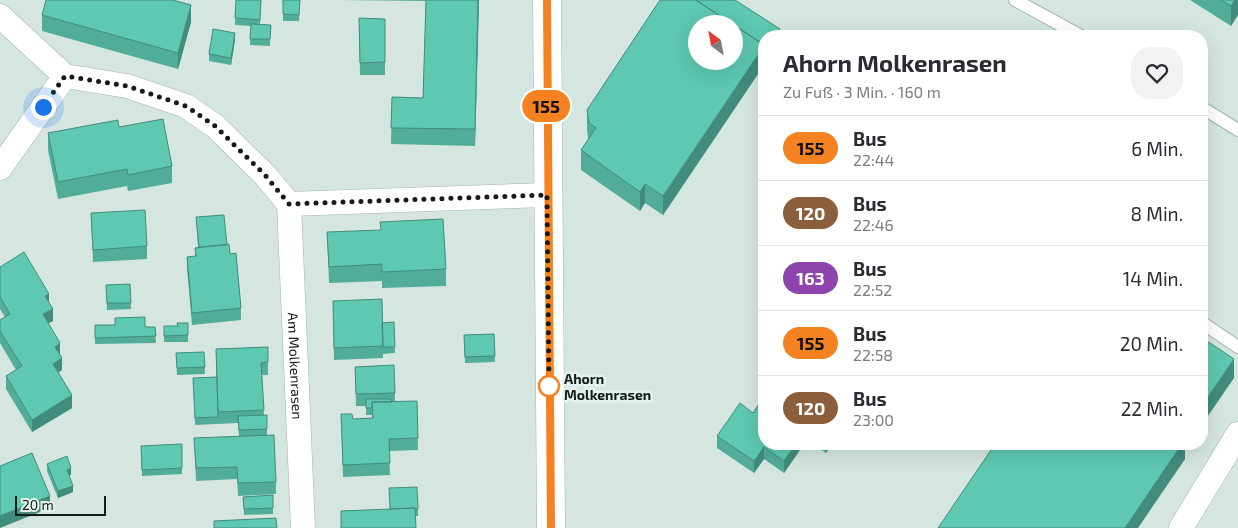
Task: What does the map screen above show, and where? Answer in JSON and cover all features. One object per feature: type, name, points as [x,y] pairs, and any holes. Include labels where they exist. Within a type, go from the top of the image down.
[{"type":"street","points":[[547,0],[551,528]]},
{"type":"street","points":[[0,16],[65,76],[127,86],[186,106],[215,126],[265,175],[289,204],[547,195]]},
{"type":"street","points":[[0,168],[65,76]]},
{"type":"street","name":"Am Molkenrasen","points":[[289,204],[303,528]]},
{"type":"street","points":[[1180,528],[1238,434]]},
{"type":"lane","points":[[1015,0],[1069,30]]},
{"type":"lane","points":[[1208,111],[1238,130]]},
{"type":"lane","points":[[1208,327],[1238,347]]},
{"type":"building","points":[[46,0],[173,0],[191,5],[178,53],[42,15]]},
{"type":"building","points":[[236,0],[261,0],[260,20],[235,18]]},
{"type":"building","points":[[283,0],[300,0],[299,15],[283,14]]},
{"type":"building","points":[[426,0],[478,0],[475,129],[391,128],[392,97],[423,98]]},
{"type":"building","points":[[660,0],[696,0],[718,15],[688,15],[688,70],[743,70],[743,31],[758,41],[758,55],[663,196],[645,184],[640,192],[581,150],[596,128],[589,123],[587,110]]},
{"type":"building","points":[[696,0],[735,0],[780,29],[758,30],[758,41],[743,31],[743,15],[718,15]]},
{"type":"building","points":[[1221,0],[1235,0],[1231,6]]},
{"type":"building","points":[[359,18],[385,19],[385,62],[360,63]]},
{"type":"building","points":[[251,24],[271,25],[270,39],[250,39]]},
{"type":"building","points":[[213,29],[235,33],[231,58],[209,54]]},
{"type":"building","points":[[163,119],[172,166],[128,175],[127,169],[58,182],[48,133],[118,120],[119,127]]},
{"type":"building","points":[[145,210],[147,246],[93,250],[91,213]]},
{"type":"building","points":[[224,215],[227,245],[199,247],[196,217]]},
{"type":"building","points":[[443,219],[446,269],[382,272],[382,264],[329,267],[327,232],[381,230],[380,222]]},
{"type":"building","points":[[229,244],[230,254],[236,253],[241,308],[192,313],[187,257],[196,256],[195,248]]},
{"type":"building","points":[[24,252],[49,294],[45,296],[53,309],[43,314],[60,343],[55,347],[62,358],[53,364],[72,395],[32,420],[6,376],[22,366],[0,331],[0,320],[10,314],[0,297],[0,267]]},
{"type":"building","points":[[130,284],[131,303],[107,303],[106,285]]},
{"type":"building","points":[[382,299],[383,346],[334,348],[333,301]]},
{"type":"building","points":[[145,317],[145,327],[155,327],[156,336],[95,338],[95,325],[115,325],[115,318]]},
{"type":"building","points":[[394,322],[395,347],[383,347],[382,323]]},
{"type":"building","points":[[177,323],[188,323],[188,335],[164,336],[164,326],[178,326]]},
{"type":"building","points":[[494,334],[495,356],[465,357],[464,335]]},
{"type":"building","points":[[1208,342],[1234,359],[1208,397]]},
{"type":"building","points":[[268,347],[268,362],[261,363],[264,410],[218,412],[216,349]]},
{"type":"building","points":[[204,352],[205,367],[177,368],[176,353]]},
{"type":"building","points":[[394,365],[395,393],[356,394],[355,367]]},
{"type":"building","points":[[217,377],[218,417],[195,418],[193,378]]},
{"type":"building","points":[[366,399],[391,399],[392,402],[372,402],[372,408],[366,408]]},
{"type":"building","points":[[417,401],[418,438],[389,439],[390,463],[343,465],[341,414],[352,414],[353,419],[373,418],[372,402]]},
{"type":"building","points":[[740,403],[753,413],[758,406],[758,450],[762,450],[754,461],[717,436]]},
{"type":"building","points":[[267,415],[267,429],[239,430],[238,416]]},
{"type":"building","points":[[274,435],[276,482],[238,483],[237,467],[196,468],[194,438]]},
{"type":"building","points":[[182,444],[182,468],[142,470],[141,446]]},
{"type":"building","points":[[768,450],[792,450],[784,461]]},
{"type":"building","points":[[991,450],[1178,450],[1125,528],[938,528]]},
{"type":"building","points":[[32,453],[50,496],[0,516],[0,466]]},
{"type":"building","points":[[67,456],[71,468],[67,470],[73,486],[58,491],[47,464]]},
{"type":"building","points":[[417,487],[418,509],[390,509],[389,488]]},
{"type":"building","points":[[273,495],[273,508],[244,509],[243,497]]},
{"type":"building","points":[[415,508],[416,528],[341,528],[341,511]]},
{"type":"building","points":[[276,518],[277,528],[214,528],[214,521]]},
{"type":"bus line","name":"155","points":[[547,0],[545,32],[551,528]]},
{"type":"place","name":"Ahorn Molkenrasen","points":[[549,386]]},
{"type":"route","points":[[43,107],[65,76],[127,86],[186,106],[215,126],[265,175],[289,204],[547,195],[549,386]]}]
